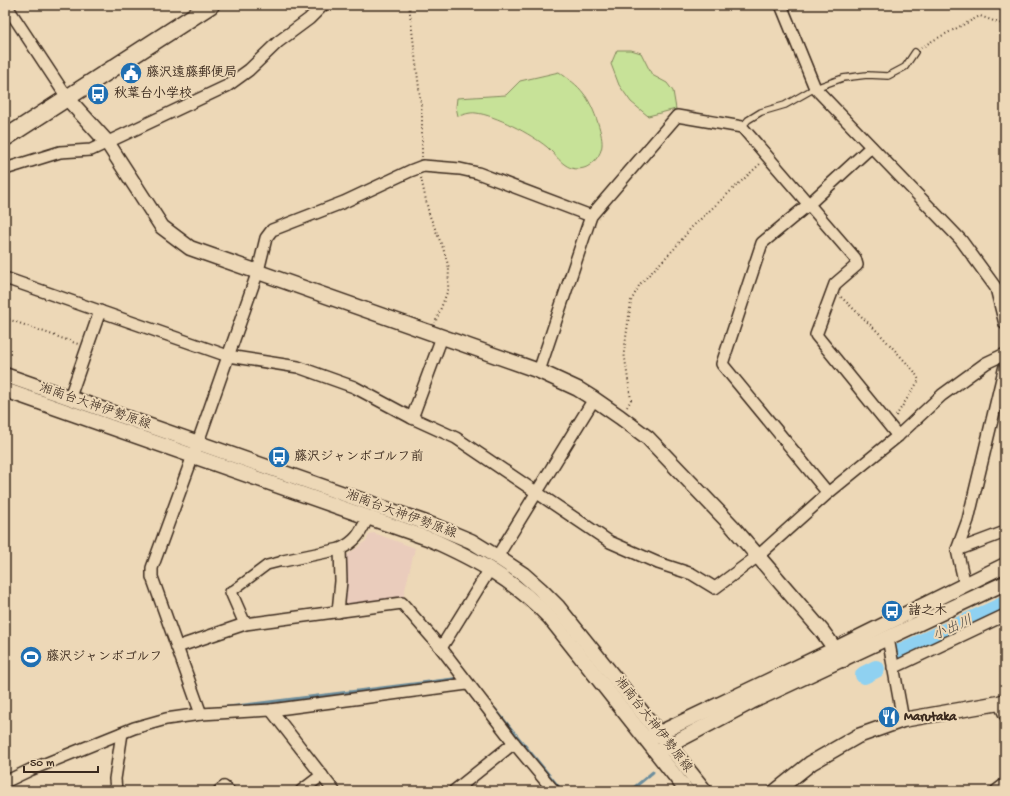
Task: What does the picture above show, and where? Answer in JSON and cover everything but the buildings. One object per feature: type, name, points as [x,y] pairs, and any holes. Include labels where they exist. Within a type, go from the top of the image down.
[{"type":"main road","points":[[5,138],[68,99],[211,5]]},
{"type":"street","points":[[6,5],[68,99],[107,142],[162,227],[190,248],[539,371],[578,389],[594,399],[648,438],[732,526],[839,654]]},
{"type":"street","points":[[5,169],[60,152],[91,150],[227,86],[249,70],[278,42],[309,19],[323,5]]},
{"type":"street","points":[[781,5],[815,88],[961,240],[996,288],[1005,324]]},
{"type":"street","points":[[539,371],[591,216],[678,116],[742,127],[767,158],[855,258],[857,265],[835,284],[816,336],[898,436]]},
{"type":"street","points":[[828,493],[722,364],[762,243],[809,204],[871,147]]},
{"type":"street","points":[[201,714],[152,577],[152,568],[258,271],[266,238],[272,230],[344,202],[421,167],[460,169],[478,173],[591,216]]},
{"type":"street","points":[[5,278],[228,356],[298,367],[354,387],[412,418],[456,438],[610,542],[658,563],[692,574],[715,588],[724,583],[758,556],[828,493],[898,436],[942,395],[986,363],[1005,354]]},
{"type":"street","points":[[70,397],[86,347],[100,311]]},
{"type":"street","points":[[412,418],[437,335]]},
{"type":"street","points":[[965,585],[957,550],[968,520],[1005,366]]},
{"type":"street","name":"湘南台大神伊勢原線","points":[[5,375],[435,526],[471,541],[494,562]]},
{"type":"street","name":"湘南台大神伊勢原線","points":[[5,390],[430,538],[464,554],[494,562],[522,574],[558,607],[663,748],[705,791]]},
{"type":"street","points":[[441,648],[594,399]]},
{"type":"street","points":[[245,624],[231,592],[267,565],[340,549],[353,542],[360,534],[368,517]]},
{"type":"street","points":[[957,550],[1005,532]]},
{"type":"street","points":[[338,612],[341,581],[340,549]]},
{"type":"street","points":[[663,748],[751,702],[965,585],[1005,565]]},
{"type":"street","points":[[653,735],[839,654],[888,638],[1005,583]]},
{"type":"street","points":[[177,647],[245,624],[402,603],[441,648],[467,684],[554,791]]},
{"type":"street","points":[[893,668],[1005,615]]},
{"type":"street","points":[[888,638],[903,720]]},
{"type":"street","points":[[5,782],[30,770],[122,733],[166,719],[201,714],[271,710],[467,684]]},
{"type":"street","points":[[776,791],[811,763],[858,736],[903,720],[1003,707]]},
{"type":"street","points":[[271,710],[334,791]]},
{"type":"street","points":[[116,791],[115,779],[122,733]]},
{"type":"street","points":[[454,791],[514,743]]},
{"type":"street","name":"湘南台大神伊勢原線","points":[[663,748],[687,791]]},
{"type":"street","points":[[301,791],[322,775]]},
{"type":"street","points":[[996,791],[1005,784]]},
{"type":"street","points":[[219,791],[224,787],[229,791]]},
{"type":"lane","points":[[742,127],[748,120],[761,112],[785,105],[815,88],[843,78],[867,75],[888,76],[905,67],[915,52]]},
{"type":"path","points":[[409,5],[422,113],[421,167],[429,214],[444,248],[449,268],[448,290],[437,335]]},
{"type":"path","points":[[915,52],[932,41],[980,16],[1005,25]]},
{"type":"path","points":[[620,417],[631,400],[624,352],[631,301],[640,284],[674,249],[692,227],[767,158]]},
{"type":"path","points":[[832,291],[838,294],[878,332],[914,372],[919,380],[890,426]]},
{"type":"path","points":[[5,318],[86,347]]},
{"type":"shaded area","points":[[374,533],[415,548],[403,598],[348,607],[344,604],[347,580],[346,556],[367,540],[369,534]]},
{"type":"green space","points":[[617,50],[631,50],[641,53],[652,75],[667,83],[673,91],[676,109],[648,116],[631,102],[619,85],[611,64]]},
{"type":"green space","points":[[559,72],[575,84],[587,98],[599,126],[602,148],[596,159],[587,167],[578,169],[567,166],[540,142],[523,131],[493,117],[474,113],[458,116],[456,107],[457,98],[506,95],[520,81]]},
{"type":"waterway","name":"小出川","points":[[901,652],[1005,605]]},
{"type":"waterway","name":"小出川","points":[[864,675],[876,669]]},
{"type":"waterway","points":[[220,708],[461,678]]},
{"type":"waterway","points":[[495,709],[562,791]]},
{"type":"waterway","points":[[630,791],[653,772]]},
{"type":"place","name":"藤沢遠藤郵便局","points":[[131,73]]},
{"type":"place","name":"秋葉台小学校","points":[[98,94]]},
{"type":"place","name":"藤沢ジャンボゴルフ前","points":[[279,457]]},
{"type":"place","name":"諸之木","points":[[892,611]]},
{"type":"place","name":"藤沢ジャンボゴルフ","points":[[31,657]]},
{"type":"place","name":"Marutaka","points":[[889,717]]}]
